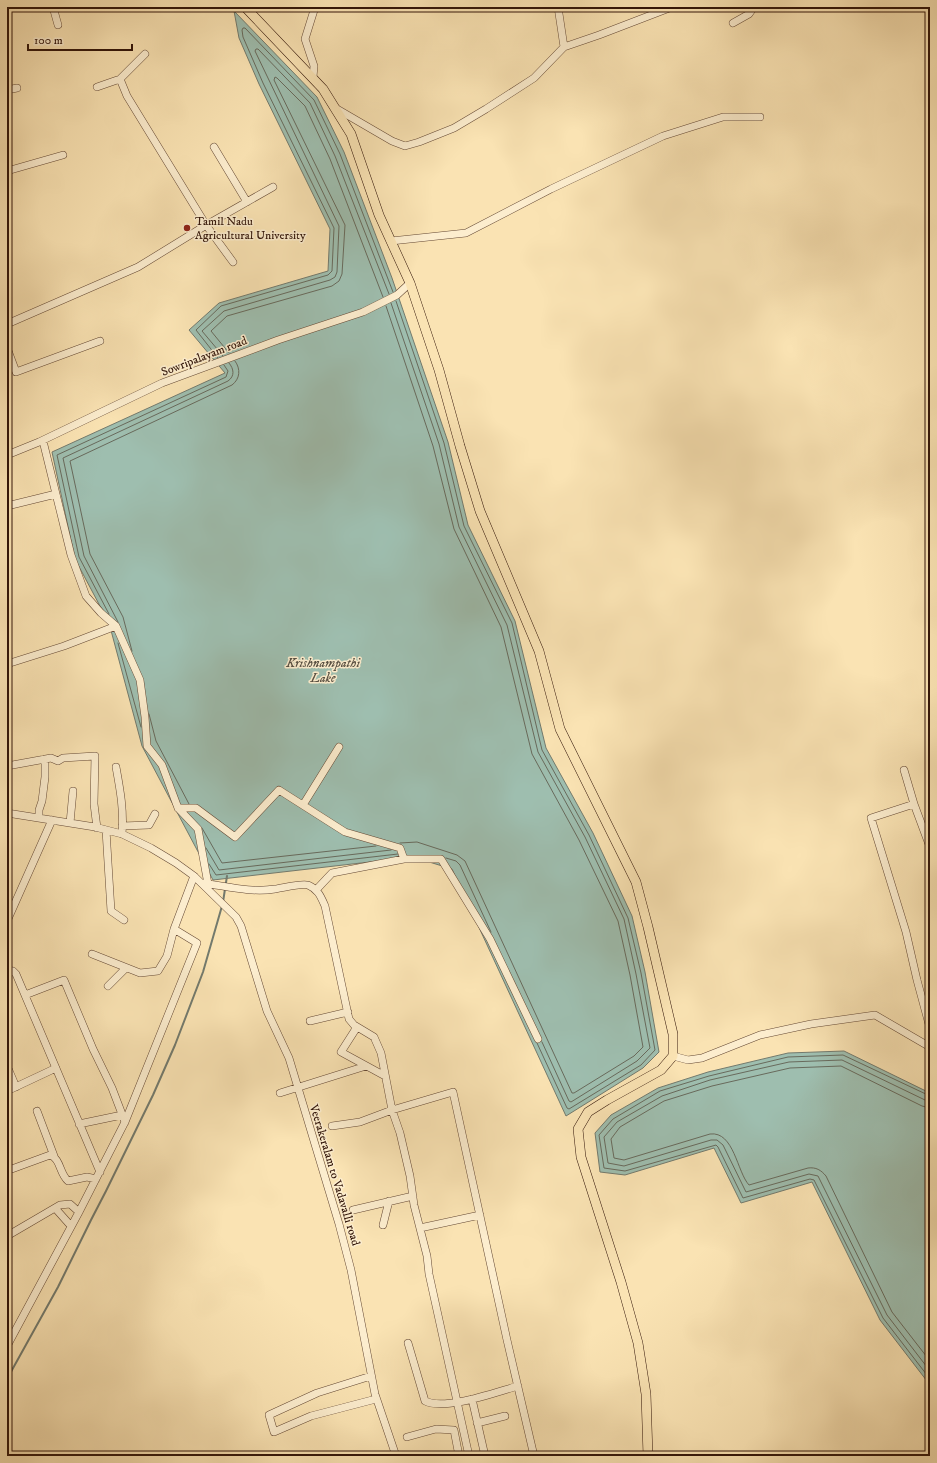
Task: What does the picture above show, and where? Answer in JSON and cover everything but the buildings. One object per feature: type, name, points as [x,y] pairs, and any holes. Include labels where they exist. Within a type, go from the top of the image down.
[{"type":"main road","points":[[245,7],[313,77],[337,109],[351,134],[379,215],[410,283],[439,370],[480,511],[539,651],[560,729],[636,882],[673,1034],[673,1056],[661,1070],[588,1112],[578,1130],[581,1157],[621,1282],[638,1343],[646,1394],[648,1456]]},
{"type":"street","points":[[53,7],[58,25]]},
{"type":"street","points":[[313,77],[314,66],[305,39],[315,7]]},
{"type":"street","points":[[558,7],[564,47]]},
{"type":"street","points":[[337,109],[392,142],[405,146],[419,142],[454,128],[534,78],[564,47],[672,7]]},
{"type":"street","points":[[733,23],[749,14],[754,7]]},
{"type":"street","points":[[97,87],[120,79],[145,54]]},
{"type":"street","points":[[120,79],[127,96],[206,225],[233,262]]},
{"type":"street","points":[[7,90],[17,88]]},
{"type":"street","points":[[391,241],[466,233],[551,188],[664,136],[723,118],[760,116]]},
{"type":"street","points":[[214,147],[247,202]]},
{"type":"street","points":[[7,171],[63,155]]},
{"type":"street","points":[[7,324],[138,267],[206,225],[273,187]]},
{"type":"street","name":"Sowripalayam road","points":[[7,455],[43,441],[162,383],[278,340],[363,312],[396,295],[410,283]]},
{"type":"street","points":[[7,348],[16,372],[100,341]]},
{"type":"street","points":[[43,441],[71,555],[86,596],[101,613],[116,626],[140,680],[147,746],[162,765],[178,808],[198,829],[208,883],[245,889],[267,890],[306,884],[319,893],[325,906],[349,1019],[354,1025],[374,1037],[381,1052],[392,1110],[410,1176],[469,1456]]},
{"type":"street","points":[[7,506],[56,494]]},
{"type":"street","points":[[7,664],[64,646],[116,626]]},
{"type":"street","points":[[303,805],[339,747]]},
{"type":"street","points":[[7,766],[51,758],[58,761],[63,758],[95,756],[94,804],[97,828]]},
{"type":"street","points":[[40,818],[39,810],[42,801],[45,777],[45,759]]},
{"type":"street","points":[[116,767],[122,801],[122,830]]},
{"type":"street","points":[[904,770],[914,804],[930,847]]},
{"type":"street","points":[[178,808],[196,808],[235,837],[279,790],[345,832],[400,848],[404,859]]},
{"type":"street","points":[[70,823],[73,791]]},
{"type":"street","points":[[914,804],[871,818],[906,932],[930,1028]]},
{"type":"street","points":[[7,813],[106,830],[122,830],[149,825],[155,814]]},
{"type":"street","points":[[7,921],[52,820]]},
{"type":"street","points":[[106,830],[110,911],[124,920]]},
{"type":"street","name":"Veerakeralam to Vadavalli road","points":[[122,830],[176,863],[194,876],[208,883],[213,894],[236,917],[241,926],[267,1011],[289,1058],[339,1224],[352,1270],[376,1400],[396,1456]]},
{"type":"street","points":[[316,890],[332,873],[404,859],[441,859],[490,939],[538,1039]]},
{"type":"street","points":[[92,954],[140,973],[158,971],[167,956],[174,929],[194,876]]},
{"type":"street","points":[[7,1346],[98,1176],[125,1122],[197,943],[174,929]]},
{"type":"street","points":[[108,986],[126,968]]},
{"type":"street","points":[[7,970],[13,971],[16,974],[79,1124],[98,1176]]},
{"type":"street","points":[[25,995],[64,980],[93,1049],[112,1088],[125,1122]]},
{"type":"street","points":[[310,1022],[348,1012]]},
{"type":"street","points":[[673,1056],[688,1060],[702,1058],[760,1035],[811,1024],[875,1015],[930,1047]]},
{"type":"street","points":[[357,1027],[341,1052],[385,1076]]},
{"type":"street","points":[[7,1066],[16,1087]]},
{"type":"street","points":[[280,1093],[366,1066]]},
{"type":"street","points":[[7,1090],[56,1068]]},
{"type":"street","points":[[332,1126],[360,1122],[392,1110],[453,1092],[534,1456]]},
{"type":"street","points":[[37,1111],[64,1178],[68,1181],[98,1176]]},
{"type":"street","points":[[79,1124],[122,1114]]},
{"type":"street","points":[[7,1170],[43,1156],[54,1156]]},
{"type":"street","points":[[353,1210],[413,1196]]},
{"type":"street","points":[[383,1225],[389,1201]]},
{"type":"street","points":[[7,1236],[60,1205],[70,1204],[79,1212]]},
{"type":"street","points":[[55,1208],[71,1226]]},
{"type":"street","points":[[420,1228],[480,1215]]},
{"type":"street","points":[[7,1335],[15,1332]]},
{"type":"street","points":[[408,1343],[425,1401],[432,1405],[457,1403],[518,1386]]},
{"type":"street","points":[[371,1376],[317,1393],[268,1415],[274,1432],[311,1416],[376,1400]]},
{"type":"street","points":[[472,1399],[484,1456]]},
{"type":"street","points":[[477,1423],[505,1416]]},
{"type":"street","points":[[407,1437],[436,1429],[454,1430],[459,1456]]},
{"type":"water","name":"Krishnampathi Lake","points":[[234,11],[317,97],[344,152],[392,278],[448,442],[468,525],[515,621],[546,748],[593,833],[632,916],[645,972],[659,1052],[643,1068],[566,1116],[452,869],[413,857],[213,880],[142,746],[109,623],[75,559],[52,452],[225,373],[189,330],[219,303],[328,271],[330,229],[259,84],[239,38]]},
{"type":"water","points":[[844,1051],[930,1093],[930,1385],[880,1320],[812,1182],[741,1203],[714,1148],[625,1175],[600,1172],[595,1133],[611,1115],[658,1088],[708,1072],[788,1053]]},
{"type":"waterway","points":[[223,902],[227,876]]},
{"type":"waterway","points":[[7,1379],[58,1287],[153,1095],[175,1045],[203,972],[222,906]]},
{"type":"place","name":"Tamil Nadu Agricultural University","points":[[187,228]]}]
